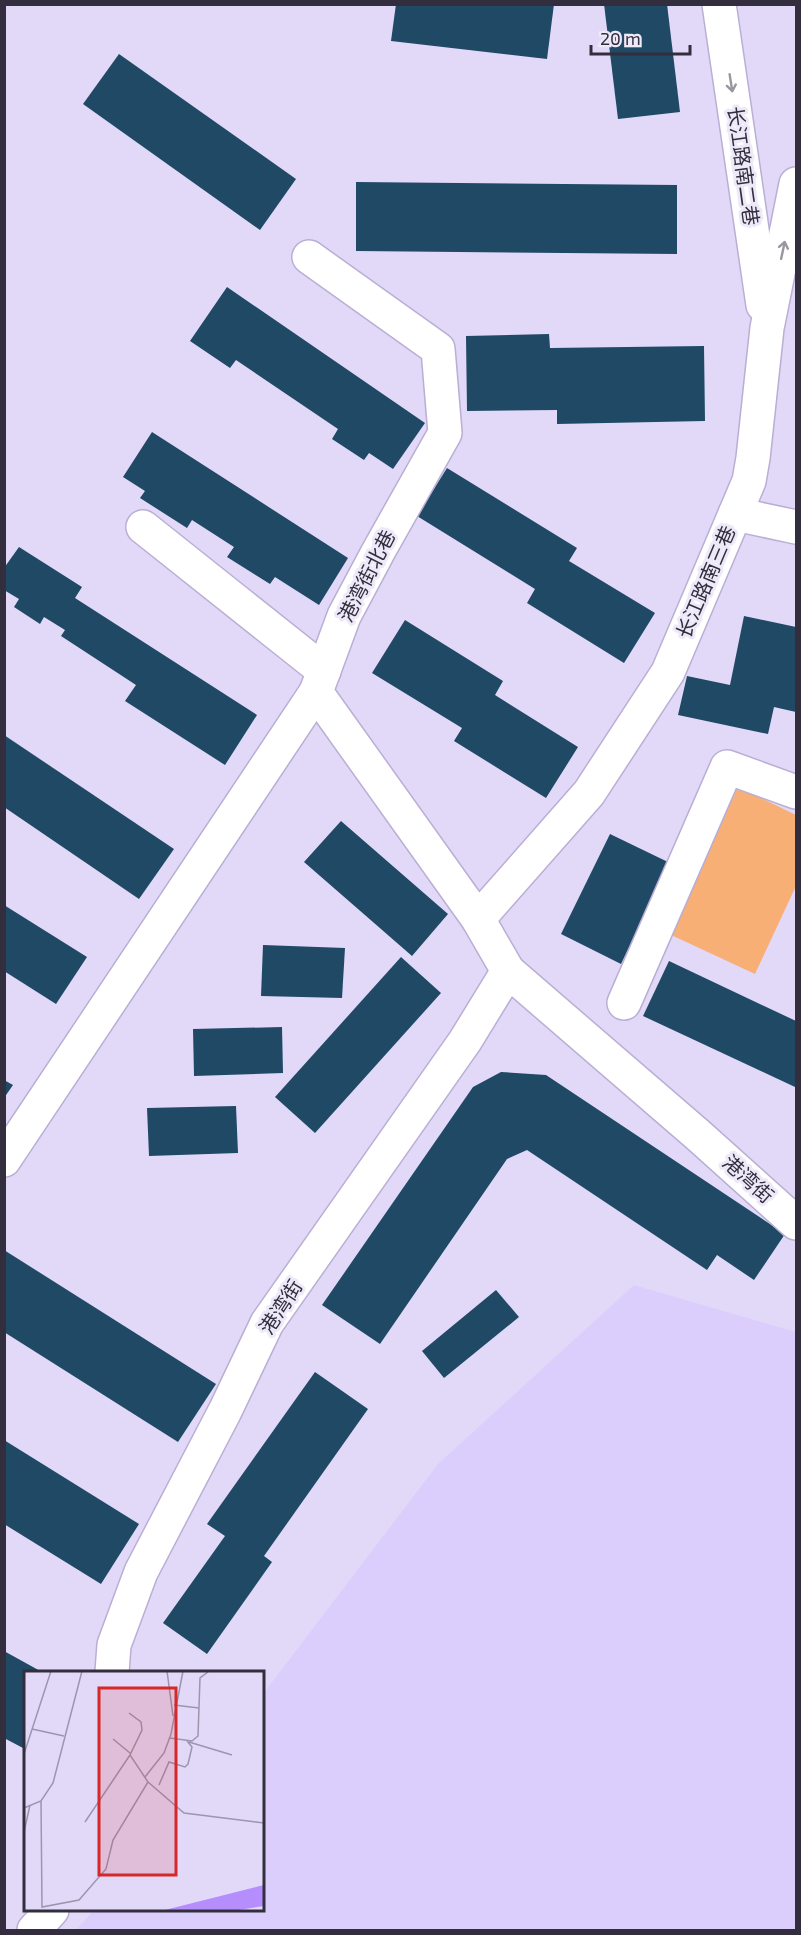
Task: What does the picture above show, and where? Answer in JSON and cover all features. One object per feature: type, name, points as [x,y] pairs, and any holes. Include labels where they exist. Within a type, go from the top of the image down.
[{"type":"street","name":"长江路南二巷","points":[[719,4],[767,328]]},
{"type":"street","points":[[746,180],[796,183]]},
{"type":"street","name":"长江路南三巷","points":[[478,919],[589,793],[668,672],[748,482],[753,458],[767,328],[796,183]]},
{"type":"street","name":"港湾街北巷","points":[[4,1160],[320,682],[344,616],[445,433],[438,349],[309,257]]},
{"type":"street","points":[[735,514],[796,527]]},
{"type":"street","points":[[142,527],[320,682],[478,919]]},
{"type":"street","points":[[624,1003],[727,767],[796,792]]},
{"type":"street","name":"港湾街","points":[[478,919],[508,971],[796,1223]]},
{"type":"street","name":"港湾街","points":[[112,1671],[114,1645],[141,1572],[225,1411],[267,1323],[465,1041],[508,971]]},
{"type":"street","points":[[34,1930],[51,1911]]},
{"type":"shaded area","points":[[738,787],[796,815],[796,886],[755,974],[669,934]]},
{"type":"shaded area","points":[[634,1285],[796,1332],[796,1930],[76,1930],[93,1911],[264,1911],[264,1693],[438,1464]]},
{"type":"building","points":[[396,4],[554,4],[547,59],[391,41]]},
{"type":"building","points":[[604,4],[667,4],[680,112],[618,119]]},
{"type":"building","points":[[119,54],[296,179],[260,230],[83,104]]},
{"type":"building","points":[[356,182],[677,185],[677,254],[356,251]]},
{"type":"building","points":[[227,287],[425,423],[393,469],[369,453],[364,460],[332,439],[338,429],[236,360],[230,368],[190,341]]},
{"type":"building","points":[[549,334],[550,348],[704,346],[705,421],[557,424],[557,410],[467,411],[466,336]]},
{"type":"building","points":[[152,432],[348,558],[319,605],[275,577],[270,584],[227,557],[234,547],[192,520],[187,528],[140,498],[145,491],[123,477]]},
{"type":"building","points":[[447,468],[577,548],[569,561],[655,613],[624,663],[527,603],[535,589],[417,516]]},
{"type":"building","points":[[19,547],[82,587],[75,598],[257,715],[225,765],[125,701],[136,685],[61,636],[65,630],[44,617],[40,624],[14,607],[19,599],[4,590],[4,568]]},
{"type":"building","points":[[744,616],[796,627],[796,712],[774,707],[768,734],[678,715],[687,676],[730,685]]},
{"type":"building","points":[[405,620],[503,681],[495,695],[578,747],[546,798],[454,741],[462,728],[372,673]]},
{"type":"building","points":[[4,735],[174,849],[139,899],[4,807]]},
{"type":"building","points":[[341,821],[448,914],[412,956],[304,862]]},
{"type":"building","points":[[610,834],[670,863],[621,964],[561,934]]},
{"type":"building","points":[[4,905],[87,957],[56,1004],[4,971]]},
{"type":"building","points":[[263,945],[345,948],[342,998],[261,996]]},
{"type":"building","points":[[401,957],[441,993],[315,1133],[275,1097]]},
{"type":"building","points":[[669,961],[796,1021],[795,1087],[643,1016]]},
{"type":"building","points":[[282,1027],[283,1073],[194,1076],[193,1029]]},
{"type":"building","points":[[501,1072],[546,1075],[785,1234],[754,1280],[717,1255],[707,1270],[527,1150],[507,1159],[380,1344],[322,1305],[473,1087]]},
{"type":"building","points":[[4,1080],[13,1085],[4,1098]]},
{"type":"building","points":[[236,1106],[238,1153],[149,1156],[147,1108]]},
{"type":"building","points":[[4,1250],[216,1384],[178,1442],[4,1332]]},
{"type":"building","points":[[496,1290],[519,1317],[444,1378],[422,1351]]},
{"type":"building","points":[[315,1372],[368,1409],[264,1556],[272,1562],[207,1654],[163,1623],[225,1536],[207,1524]]},
{"type":"building","points":[[4,1440],[139,1524],[101,1584],[4,1524]]},
{"type":"building","points":[[4,1651],[40,1671],[24,1671],[24,1746],[23,1748],[4,1738]]}]
